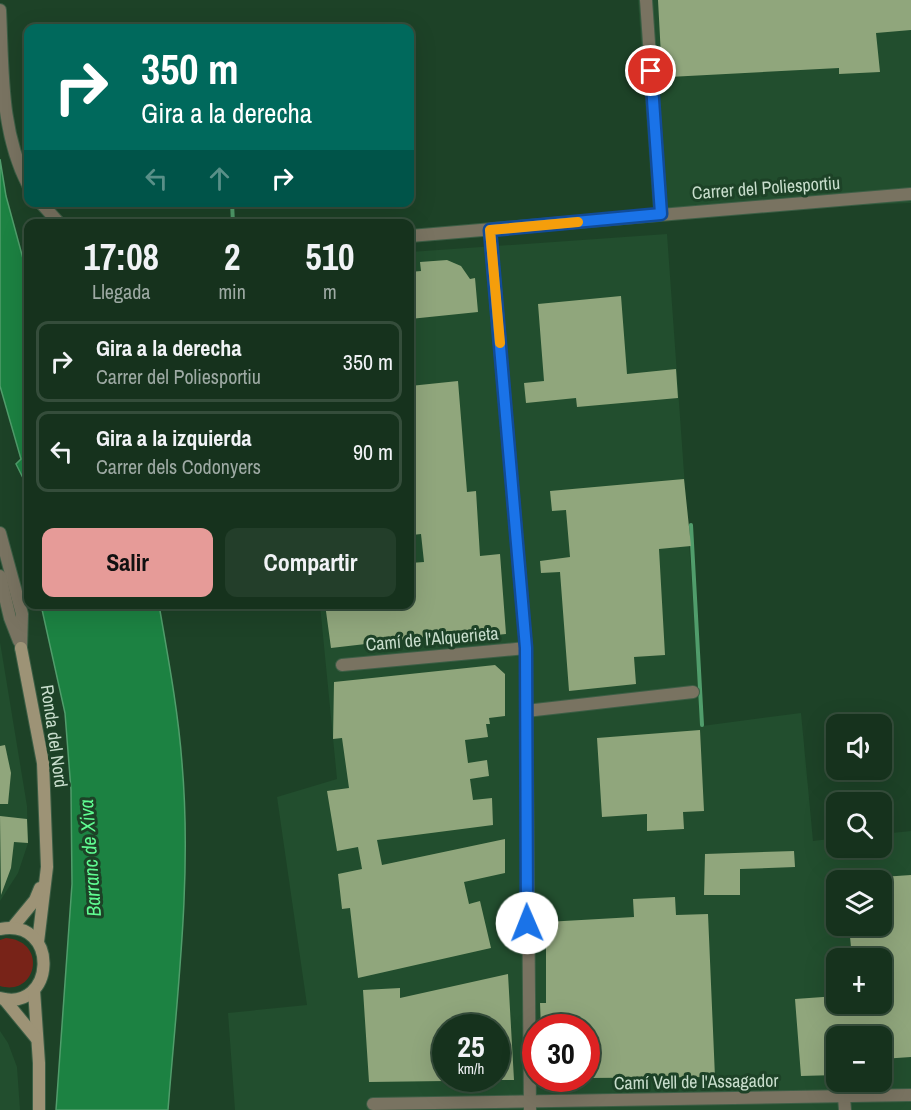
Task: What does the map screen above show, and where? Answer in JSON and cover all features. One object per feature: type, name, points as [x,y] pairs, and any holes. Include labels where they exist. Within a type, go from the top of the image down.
[{"type":"street","points":[[646,0],[661,214]]},
{"type":"street","points":[[0,10],[6,116],[18,164],[24,177]]},
{"type":"street","name":"Carrer del Poliesportiu","points":[[414,236],[911,194]]},
{"type":"street","points":[[45,207],[55,219]]},
{"type":"street","name":"Camí de l'Alquerieta","points":[[490,230],[526,648],[529,1107]]},
{"type":"street","name":"Ronda del Nord","points":[[0,533],[22,614],[21,648]]},
{"type":"street","name":"Ronda del Nord","points":[[0,576],[10,618],[21,648],[43,763],[47,867],[38,942],[45,962],[40,982],[34,990]]},
{"type":"street","name":"Camí de l'Alquerieta","points":[[342,665],[526,648]]},
{"type":"street","points":[[526,711],[693,692]]},
{"type":"street","name":"Ronda del Nord","points":[[6,928],[35,900],[47,867]]},
{"type":"street","points":[[6,928],[31,935],[38,942]]},
{"type":"street","points":[[2,999],[14,999],[34,990],[39,1063],[39,1110]]},
{"type":"street","points":[[2,999],[36,1038]]},
{"type":"street","points":[[30,1110],[39,1063]]},
{"type":"street","name":"Camí Vell de l'Assagador","points":[[373,1104],[529,1107],[911,1095]]},
{"type":"street","points":[[844,1096],[845,1110]]},
{"type":"shaded area","points":[[638,0],[911,0],[911,203],[653,214]]},
{"type":"shaded area","points":[[667,234],[702,726],[801,713],[813,841],[826,839],[826,858],[892,858],[892,833],[911,831],[911,1110],[235,1110],[228,1013],[307,1005],[277,797],[337,779],[320,609],[414,609],[414,252]]},
{"type":"shaded area","points":[[0,642],[27,806],[28,843],[18,873],[0,901]]},
{"type":"shaded area","points":[[6,938],[19,941],[28,948],[32,957],[33,967],[29,976],[22,984],[13,987],[0,986],[0,940]]},
{"type":"shaded area","points":[[0,1031],[8,1043],[17,1067],[20,1110],[0,1110]]},
{"type":"water","points":[[0,159],[6,196],[24,262],[24,480],[16,464],[21,459],[0,386]]},
{"type":"water","name":"Barranc de Xiva","points":[[42,609],[160,609],[178,723],[185,806],[182,936],[168,1110],[56,1110],[72,884],[71,790],[65,713]]},
{"type":"building","points":[[658,0],[911,0],[911,30],[876,33],[880,72],[839,74],[839,68],[669,77],[669,75],[662,75]]},
{"type":"building","points":[[447,260],[461,266],[470,279],[475,278],[478,312],[414,319],[414,272],[421,271],[420,262]]},
{"type":"building","points":[[621,296],[627,374],[676,369],[678,398],[577,407],[576,398],[526,403],[524,383],[544,381],[538,304]]},
{"type":"building","points":[[458,381],[467,492],[476,491],[480,556],[500,554],[506,634],[436,641],[435,636],[331,648],[326,609],[414,609],[414,563],[424,562],[421,534],[414,535],[414,386]]},
{"type":"building","points":[[684,479],[691,546],[659,549],[665,655],[634,657],[636,684],[569,691],[560,572],[541,573],[540,561],[570,557],[566,510],[552,511],[550,491]]},
{"type":"building","points":[[495,665],[505,674],[505,716],[489,718],[490,724],[486,724],[488,737],[465,740],[468,763],[487,760],[489,776],[470,779],[473,800],[492,798],[493,825],[377,840],[382,865],[505,839],[505,873],[464,882],[469,904],[480,901],[491,948],[358,978],[350,908],[342,909],[338,874],[362,869],[358,847],[337,851],[327,791],[349,788],[342,738],[333,739],[334,682]]},
{"type":"building","points":[[700,730],[704,811],[683,812],[684,829],[647,831],[647,814],[602,817],[597,738]]},
{"type":"building","points":[[5,745],[11,773],[8,804],[0,804],[0,746]]},
{"type":"building","points":[[0,816],[27,819],[28,843],[14,842],[11,868],[1,895]]},
{"type":"building","points":[[794,851],[795,867],[740,869],[740,895],[704,895],[705,854]]},
{"type":"building","points":[[911,875],[911,1057],[892,1058],[892,1026],[826,1026],[826,1075],[801,1076],[795,999],[826,997],[826,1014],[892,1014],[892,948],[851,948],[850,936],[892,936],[892,876]]},
{"type":"building","points":[[675,897],[676,915],[708,914],[715,1077],[600,1078],[600,1014],[540,1014],[540,1003],[546,1003],[546,922],[634,917],[633,899]]},
{"type":"building","points":[[508,974],[514,1080],[510,1080],[510,1014],[432,1014],[432,1081],[369,1082],[363,990],[400,988],[400,998]]},
{"type":"waterway","points":[[232,207],[233,219]]},
{"type":"waterway","points":[[691,525],[702,725]]},
{"type":"slow traffic","points":[[500,343],[490,230],[578,222]]},
{"type":"route","points":[[527,923],[526,648],[490,230],[661,214],[651,71]]}]
